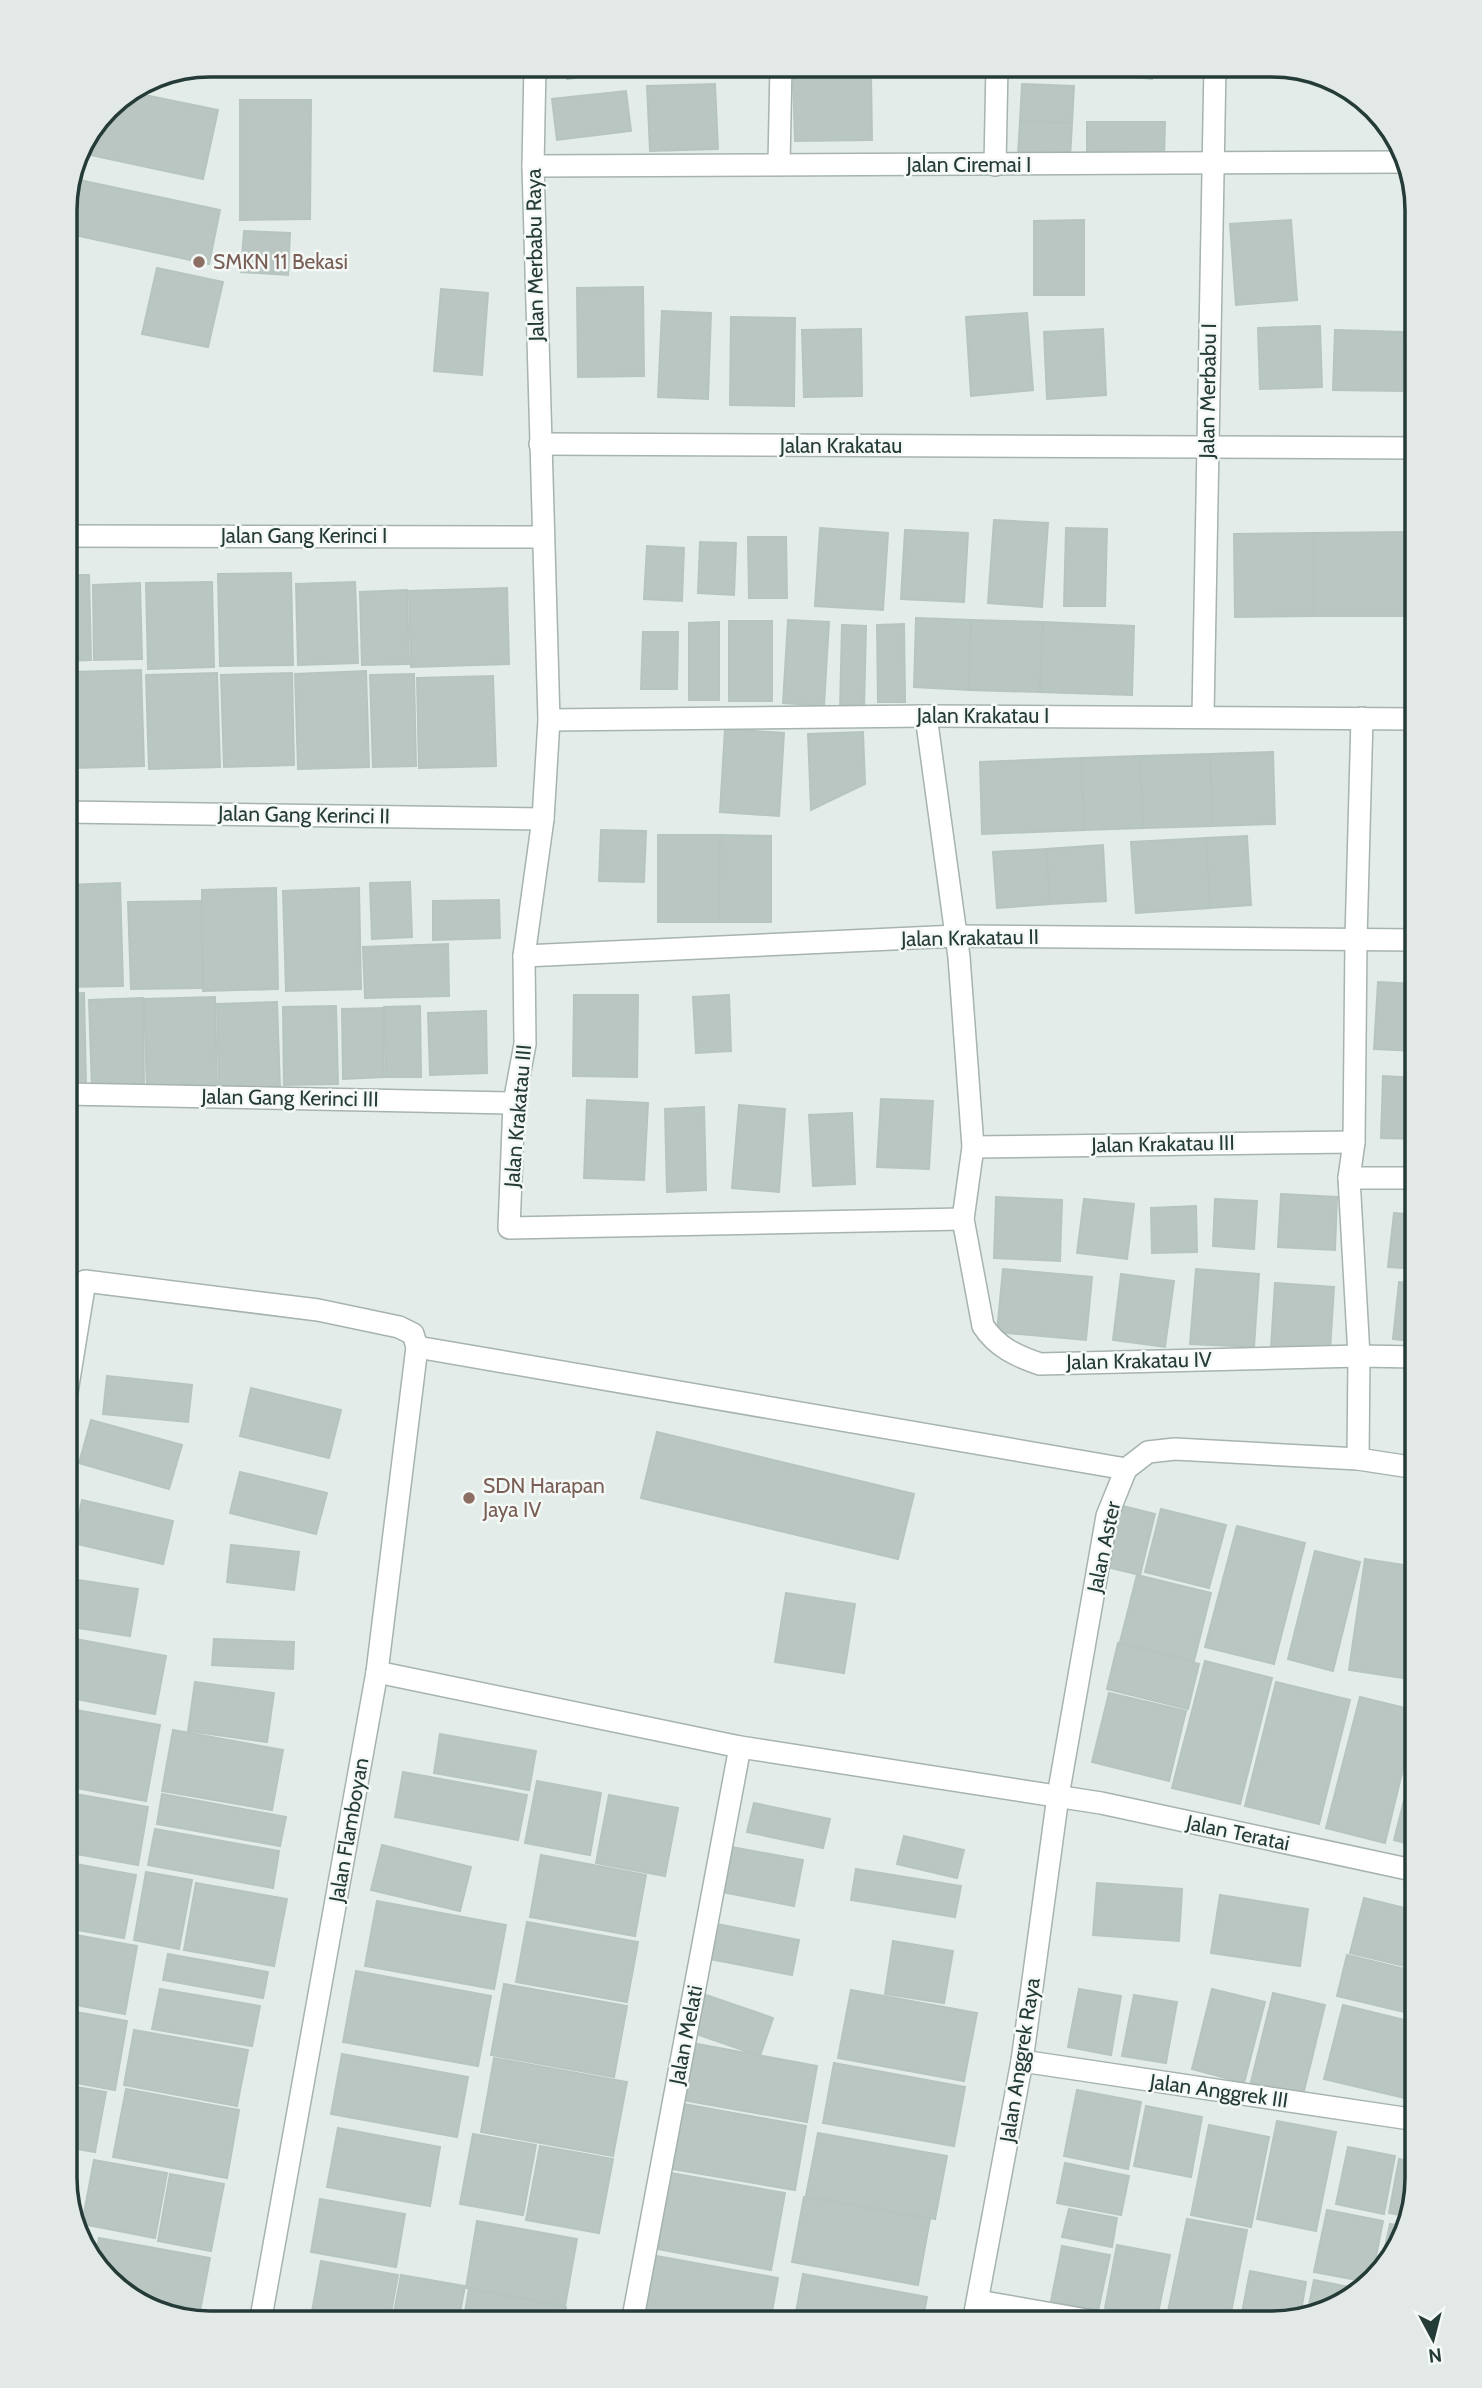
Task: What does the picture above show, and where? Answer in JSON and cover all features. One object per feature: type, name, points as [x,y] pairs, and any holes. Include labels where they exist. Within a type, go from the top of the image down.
[{"type":"street","name":"Jalan Merbabu Raya","points":[[535,77],[533,166],[540,444]]},
{"type":"street","points":[[779,164],[781,77]]},
{"type":"street","points":[[995,165],[997,77]]},
{"type":"street","name":"Jalan Merbabu I","points":[[1203,716],[1215,77]]},
{"type":"street","name":"Jalan Ciremai I","points":[[533,166],[1396,162]]},
{"type":"street","points":[[540,444],[549,720]]},
{"type":"street","name":"Jalan Krakatau","points":[[540,444],[1405,448]]},
{"type":"street","name":"Jalan Gang Kerinci I","points":[[77,536],[542,537]]},
{"type":"street","name":"Jalan Krakatau I","points":[[549,720],[926,716],[1405,719]]},
{"type":"street","name":"Jalan Krakatau IV","points":[[926,716],[957,936],[973,1147],[963,1219],[983,1326],[992,1340],[1017,1357],[1040,1364],[1405,1357]]},
{"type":"street","points":[[1358,1459],[1359,1356],[1349,1178],[1354,1142],[1362,718]]},
{"type":"street","name":"Jalan Krakatau III","points":[[549,720],[543,819],[524,956],[525,1044],[514,1102],[509,1228],[963,1219]]},
{"type":"street","name":"Jalan Gang Kerinci II","points":[[77,811],[543,819]]},
{"type":"street","name":"Jalan Krakatau II","points":[[524,956],[957,936],[1405,940]]},
{"type":"street","name":"Jalan Gang Kerinci III","points":[[77,1094],[514,1102]]},
{"type":"street","name":"Jalan Krakatau III","points":[[973,1147],[1354,1142]]},
{"type":"street","points":[[1349,1178],[1405,1178]]},
{"type":"street","points":[[77,1330],[85,1281],[317,1310],[399,1327],[415,1341],[1126,1469],[1149,1452],[1175,1449],[1358,1459],[1405,1466]]},
{"type":"street","name":"Jalan Flamboyan","points":[[262,2311],[377,1672],[415,1341]]},
{"type":"street","name":"Jalan Aster","points":[[1058,1796],[1107,1516],[1126,1469]]},
{"type":"street","name":"Jalan Teratai","points":[[377,1672],[740,1747],[1101,1803],[1405,1868]]},
{"type":"street","name":"Jalan Melati","points":[[634,2311],[740,1747]]},
{"type":"street","name":"Jalan Anggrek Raya","points":[[976,2311],[1022,2061],[1058,1796]]},
{"type":"street","name":"Jalan Anggrek III","points":[[1022,2061],[1405,2118]]},
{"type":"street","points":[[978,2301],[1035,2311]]},
{"type":"building","points":[[793,77],[871,77],[872,140],[795,141]]},
{"type":"building","points":[[715,84],[718,149],[650,151],[647,86]]},
{"type":"building","points":[[1022,84],[1074,86],[1072,123],[1020,121]]},
{"type":"building","points":[[626,91],[631,131],[557,140],[552,99]]},
{"type":"building","points":[[144,95],[218,110],[203,179],[89,155],[110,122],[129,104]]},
{"type":"building","points":[[240,100],[311,100],[310,219],[240,220]]},
{"type":"building","points":[[1020,121],[1072,123],[1070,158],[1018,155]]},
{"type":"building","points":[[1087,122],[1165,122],[1164,160],[1087,159]]},
{"type":"building","points":[[81,180],[220,210],[209,264],[77,236],[77,201]]},
{"type":"building","points":[[1084,220],[1084,295],[1034,295],[1034,221]]},
{"type":"building","points":[[1291,220],[1297,300],[1236,305],[1230,224]]},
{"type":"building","points":[[244,231],[290,233],[288,275],[241,272]]},
{"type":"building","points":[[157,268],[223,282],[208,347],[142,334]]},
{"type":"building","points":[[643,287],[644,376],[578,377],[577,288]]},
{"type":"building","points":[[441,289],[488,293],[482,375],[434,371]]},
{"type":"building","points":[[662,311],[711,313],[708,399],[658,397]]},
{"type":"building","points":[[1027,313],[1033,390],[971,396],[966,317]]},
{"type":"building","points":[[731,317],[795,318],[794,406],[730,405]]},
{"type":"building","points":[[1320,326],[1322,387],[1260,389],[1258,328]]},
{"type":"building","points":[[861,329],[862,396],[804,397],[802,330]]},
{"type":"building","points":[[1103,329],[1106,395],[1047,399],[1044,332]]},
{"type":"building","points":[[1335,330],[1403,332],[1402,391],[1333,390]]},
{"type":"building","points":[[994,520],[1048,523],[1042,607],[988,603]]},
{"type":"building","points":[[820,528],[888,533],[883,610],[815,606]]},
{"type":"building","points":[[1066,528],[1107,529],[1105,606],[1064,606]]},
{"type":"building","points":[[905,530],[968,533],[964,602],[901,599]]},
{"type":"building","points":[[1405,532],[1405,616],[1314,616],[1314,533]]},
{"type":"building","points":[[1314,533],[1314,616],[1235,617],[1234,534]]},
{"type":"building","points":[[748,537],[786,537],[787,598],[749,598]]},
{"type":"building","points":[[700,542],[736,543],[734,595],[698,593]]},
{"type":"building","points":[[647,546],[684,548],[682,601],[644,599]]},
{"type":"building","points":[[291,573],[293,665],[220,666],[218,574]]},
{"type":"building","points":[[77,575],[89,575],[91,660],[77,661]]},
{"type":"building","points":[[212,582],[214,667],[148,669],[146,583]]},
{"type":"building","points":[[355,582],[358,663],[298,665],[296,584]]},
{"type":"building","points":[[140,583],[142,659],[94,660],[93,585]]},
{"type":"building","points":[[507,588],[509,664],[411,667],[409,591]]},
{"type":"building","points":[[407,590],[409,664],[362,665],[360,592]]},
{"type":"building","points":[[916,618],[971,620],[969,690],[914,687]]},
{"type":"building","points":[[788,620],[829,622],[824,706],[783,703]]},
{"type":"building","points":[[971,620],[1043,622],[1040,692],[969,690]]},
{"type":"building","points":[[729,621],[772,621],[772,701],[729,701]]},
{"type":"building","points":[[719,622],[719,700],[689,700],[689,623]]},
{"type":"building","points":[[1043,622],[1134,626],[1132,695],[1040,692]]},
{"type":"building","points":[[904,624],[905,702],[878,702],[877,625]]},
{"type":"building","points":[[842,625],[866,626],[864,710],[840,710]]},
{"type":"building","points":[[643,632],[678,632],[677,689],[641,689]]},
{"type":"building","points":[[141,670],[144,766],[77,768],[77,672]]},
{"type":"building","points":[[366,671],[369,767],[298,769],[295,674]]},
{"type":"building","points":[[217,673],[220,767],[149,769],[146,675]]},
{"type":"building","points":[[292,673],[294,765],[224,767],[221,675]]},
{"type":"building","points":[[414,674],[416,766],[373,767],[370,675]]},
{"type":"building","points":[[493,676],[496,766],[419,768],[417,678]]},
{"type":"building","points":[[725,729],[784,733],[779,816],[720,812]]},
{"type":"building","points":[[863,732],[865,784],[811,810],[808,734]]},
{"type":"building","points":[[1273,752],[1275,824],[1212,826],[1210,754]]},
{"type":"building","points":[[1210,754],[1212,826],[1143,828],[1140,756]]},
{"type":"building","points":[[1140,756],[1143,828],[1084,830],[1081,758]]},
{"type":"building","points":[[1081,758],[1084,830],[982,834],[980,762]]},
{"type":"building","points":[[601,830],[646,831],[644,882],[599,881]]},
{"type":"building","points":[[658,835],[720,835],[719,922],[658,922]]},
{"type":"building","points":[[720,835],[771,836],[771,922],[719,922]]},
{"type":"building","points":[[1247,836],[1251,905],[1210,908],[1206,838]]},
{"type":"building","points":[[1206,838],[1210,908],[1136,913],[1131,842]]},
{"type":"building","points":[[1103,845],[1106,901],[1050,904],[1046,849]]},
{"type":"building","points":[[1046,849],[1050,904],[997,908],[993,852]]},
{"type":"building","points":[[410,882],[412,937],[372,939],[370,883]]},
{"type":"building","points":[[120,883],[123,986],[77,987],[77,885]]},
{"type":"building","points":[[276,888],[278,989],[203,991],[202,890]]},
{"type":"building","points":[[359,888],[361,989],[286,991],[283,891]]},
{"type":"building","points":[[499,900],[500,938],[433,940],[433,901]]},
{"type":"building","points":[[201,901],[203,988],[131,989],[128,902]]},
{"type":"building","points":[[448,944],[449,996],[365,998],[363,947]]},
{"type":"building","points":[[1378,982],[1405,983],[1405,1050],[1374,1049]]},
{"type":"building","points":[[77,993],[84,993],[86,1085],[77,1085]]},
{"type":"building","points":[[574,995],[638,995],[637,1077],[573,1076]]},
{"type":"building","points":[[729,995],[731,1051],[696,1053],[693,997]]},
{"type":"building","points":[[215,997],[217,1088],[147,1090],[144,999]]},
{"type":"building","points":[[143,998],[144,1088],[92,1089],[89,1000]]},
{"type":"building","points":[[277,1002],[280,1088],[219,1089],[217,1004]]},
{"type":"building","points":[[336,1006],[338,1084],[284,1085],[283,1007]]},
{"type":"building","points":[[420,1006],[421,1077],[386,1077],[384,1007]]},
{"type":"building","points":[[383,1008],[384,1077],[343,1079],[342,1009]]},
{"type":"building","points":[[486,1011],[487,1073],[430,1075],[428,1013]]},
{"type":"building","points":[[1383,1076],[1405,1077],[1405,1139],[1381,1138]]},
{"type":"building","points":[[881,1099],[933,1101],[929,1169],[877,1167]]},
{"type":"building","points":[[587,1100],[648,1103],[644,1180],[584,1178]]},
{"type":"building","points":[[739,1105],[785,1109],[779,1192],[732,1188]]},
{"type":"building","points":[[704,1107],[706,1190],[667,1192],[665,1109]]},
{"type":"building","points":[[852,1113],[855,1184],[813,1186],[809,1115]]},
{"type":"building","points":[[1281,1194],[1337,1197],[1335,1250],[1278,1247]]},
{"type":"building","points":[[996,1197],[1062,1200],[1060,1261],[994,1258]]},
{"type":"building","points":[[1084,1199],[1134,1204],[1127,1259],[1077,1253]]},
{"type":"building","points":[[1215,1199],[1257,1201],[1254,1249],[1213,1246]]},
{"type":"building","points":[[1196,1206],[1197,1252],[1152,1253],[1151,1208]]},
{"type":"building","points":[[1394,1213],[1405,1214],[1405,1268],[1388,1267]]},
{"type":"building","points":[[1003,1269],[1092,1277],[1086,1340],[997,1332]]},
{"type":"building","points":[[1196,1269],[1259,1274],[1254,1347],[1190,1344]]},
{"type":"building","points":[[1121,1274],[1174,1281],[1165,1347],[1113,1340]]},
{"type":"building","points":[[1399,1282],[1405,1283],[1405,1340],[1393,1339]]},
{"type":"building","points":[[1275,1283],[1334,1287],[1330,1351],[1271,1348]]},
{"type":"building","points":[[107,1376],[192,1385],[188,1422],[103,1414]]},
{"type":"building","points":[[251,1388],[341,1410],[329,1458],[240,1436]]},
{"type":"building","points":[[91,1420],[182,1445],[169,1489],[79,1463]]},
{"type":"building","name":"SDN Harapan Jaya IV","points":[[657,1432],[914,1494],[898,1559],[641,1498]]},
{"type":"building","points":[[240,1472],[327,1493],[316,1534],[230,1513]]},
{"type":"building","points":[[82,1500],[173,1521],[163,1564],[77,1544],[77,1524]]},
{"type":"building","points":[[1115,1504],[1155,1514],[1140,1575],[1099,1565]]},
{"type":"building","points":[[1161,1509],[1226,1525],[1209,1588],[1145,1572]]},
{"type":"building","points":[[1237,1526],[1305,1543],[1274,1664],[1205,1647]]},
{"type":"building","points":[[231,1545],[299,1552],[294,1590],[227,1582]]},
{"type":"building","points":[[1315,1551],[1360,1562],[1333,1671],[1288,1659]]},
{"type":"building","points":[[1365,1559],[1405,1565],[1405,1678],[1349,1670]]},
{"type":"building","points":[[1137,1575],[1211,1593],[1194,1661],[1120,1642]]},
{"type":"building","points":[[77,1580],[138,1589],[130,1636],[77,1628]]},
{"type":"building","points":[[786,1593],[855,1604],[844,1673],[775,1662]]},
{"type":"building","points":[[77,1639],[166,1656],[155,1714],[77,1699]]},
{"type":"building","points":[[214,1639],[294,1642],[293,1669],[212,1665]]},
{"type":"building","points":[[1118,1643],[1199,1664],[1188,1709],[1107,1689]]},
{"type":"building","points":[[1205,1661],[1272,1678],[1240,1804],[1172,1788]]},
{"type":"building","points":[[195,1682],[274,1693],[267,1742],[188,1731]]},
{"type":"building","points":[[1276,1682],[1350,1700],[1319,1824],[1245,1806]]},
{"type":"building","points":[[1109,1693],[1186,1711],[1169,1781],[1092,1762]]},
{"type":"building","points":[[1360,1697],[1405,1708],[1405,1760],[1385,1843],[1326,1828]]},
{"type":"building","points":[[77,1710],[160,1725],[146,1801],[77,1788]]},
{"type":"building","points":[[173,1730],[283,1750],[272,1810],[162,1791]]},
{"type":"building","points":[[440,1734],[536,1751],[529,1790],[434,1773]]},
{"type":"building","points":[[403,1772],[527,1795],[518,1840],[395,1817]]},
{"type":"building","points":[[537,1781],[601,1793],[590,1855],[525,1843]]},
{"type":"building","points":[[77,1794],[148,1807],[138,1865],[77,1854]]},
{"type":"building","points":[[162,1794],[286,1817],[280,1846],[157,1824]]},
{"type":"building","points":[[609,1795],[678,1808],[665,1876],[596,1863]]},
{"type":"building","points":[[1405,1796],[1405,1843],[1394,1840]]},
{"type":"building","points":[[754,1803],[830,1819],[823,1848],[747,1832]]},
{"type":"building","points":[[155,1829],[279,1851],[273,1888],[148,1865]]},
{"type":"building","points":[[904,1836],[964,1850],[957,1878],[897,1864]]},
{"type":"building","points":[[382,1845],[471,1867],[460,1911],[371,1890]]},
{"type":"building","points":[[726,1846],[803,1860],[794,1906],[717,1891]]},
{"type":"building","points":[[541,1855],[646,1875],[635,1936],[530,1917]]},
{"type":"building","points":[[77,1864],[136,1875],[124,1938],[77,1930]]},
{"type":"building","points":[[856,1869],[961,1886],[955,1917],[851,1900]]},
{"type":"building","points":[[146,1872],[192,1880],[179,1949],[134,1940]]},
{"type":"building","points":[[196,1883],[287,1899],[274,1966],[184,1950]]},
{"type":"building","points":[[1097,1883],[1182,1889],[1179,1941],[1093,1935]]},
{"type":"building","points":[[1220,1895],[1308,1909],[1300,1966],[1211,1953]]},
{"type":"building","points":[[1364,1898],[1405,1908],[1405,1966],[1350,1953]]},
{"type":"building","points":[[377,1901],[506,1925],[494,1989],[365,1966]]},
{"type":"building","points":[[527,1922],[638,1942],[627,2002],[516,1982]]},
{"type":"building","points":[[712,1923],[799,1940],[792,1975],[704,1958]]},
{"type":"building","points":[[77,1935],[137,1946],[125,2014],[77,2005]]},
{"type":"building","points":[[893,1941],[953,1951],[944,2003],[885,1994]]},
{"type":"building","points":[[168,1954],[268,1972],[263,1998],[163,1980]]},
{"type":"building","points":[[1347,1955],[1405,1969],[1405,2012],[1337,1996]]},
{"type":"building","points":[[356,1971],[491,1996],[478,2066],[343,2042]]},
{"type":"building","points":[[504,1984],[627,2006],[614,2077],[491,2055]]},
{"type":"building","points":[[160,1989],[260,2006],[252,2046],[152,2029]]},
{"type":"building","points":[[1079,1989],[1121,1996],[1111,2055],[1068,2047]]},
{"type":"building","points":[[1212,1989],[1265,2002],[1244,2083],[1192,2069]]},
{"type":"building","points":[[851,1990],[977,2013],[964,2081],[838,2058]]},
{"type":"building","points":[[1273,1993],[1325,2005],[1302,2099],[1250,2086]]},
{"type":"building","points":[[703,1994],[773,2018],[760,2056],[690,2032]]},
{"type":"building","points":[[1134,1995],[1177,2002],[1166,2063],[1122,2056]]},
{"type":"building","points":[[1343,2005],[1405,2020],[1405,2098],[1324,2079]]},
{"type":"building","points":[[77,2012],[127,2021],[115,2090],[77,2083]]},
{"type":"building","points":[[134,2030],[248,2050],[237,2106],[124,2085]]},
{"type":"building","points":[[692,2043],[817,2066],[807,2122],[682,2100]]},
{"type":"building","points":[[342,2054],[468,2077],[457,2137],[331,2114]]},
{"type":"building","points":[[494,2058],[627,2082],[613,2156],[481,2132]]},
{"type":"building","points":[[834,2063],[965,2087],[954,2146],[823,2123]]},
{"type":"building","points":[[77,2087],[106,2092],[95,2152],[77,2149]]},
{"type":"building","points":[[126,2089],[239,2110],[227,2178],[113,2157]]},
{"type":"building","points":[[1077,2090],[1141,2102],[1128,2169],[1064,2156]]},
{"type":"building","points":[[678,2103],[806,2126],[795,2190],[666,2168]]},
{"type":"building","points":[[1146,2106],[1202,2117],[1191,2177],[1134,2166]]},
{"type":"building","points":[[1277,2121],[1336,2132],[1316,2231],[1257,2219]]},
{"type":"building","points":[[1209,2125],[1269,2137],[1251,2227],[1191,2215]]},
{"type":"building","points":[[338,2128],[440,2147],[430,2206],[327,2187]]},
{"type":"building","points":[[818,2133],[947,2156],[935,2219],[806,2196]]},
{"type":"building","points":[[473,2134],[536,2145],[523,2215],[460,2204]]},
{"type":"building","points":[[540,2146],[613,2159],[599,2233],[526,2220]]},
{"type":"building","points":[[1348,2147],[1395,2156],[1384,2214],[1336,2204]]},
{"type":"building","points":[[1399,2159],[1405,2160],[1404,2196],[1400,2213],[1389,2213]]},
{"type":"building","points":[[94,2160],[167,2173],[155,2238],[86,2225],[83,2218]]},
{"type":"building","points":[[1065,2163],[1129,2176],[1121,2215],[1057,2203]]},
{"type":"building","points":[[665,2172],[785,2193],[771,2270],[652,2248]]},
{"type":"building","points":[[170,2174],[224,2184],[211,2251],[158,2241]]},
{"type":"building","points":[[804,2197],[930,2219],[918,2285],[792,2262]]},
{"type":"building","points":[[320,2199],[405,2214],[396,2267],[311,2252]]},
{"type":"building","points":[[1069,2209],[1117,2218],[1112,2247],[1062,2237]]},
{"type":"building","points":[[1327,2210],[1383,2221],[1375,2262],[1357,2280],[1314,2272]]},
{"type":"building","points":[[1187,2219],[1247,2230],[1231,2311],[1168,2311]]},
{"type":"building","points":[[477,2221],[577,2239],[565,2306],[466,2288]]},
{"type":"building","points":[[1390,2224],[1396,2225],[1395,2229],[1385,2249]]},
{"type":"building","points":[[99,2238],[210,2258],[200,2311],[167,2304],[136,2289],[110,2266],[97,2248]]},
{"type":"building","points":[[1117,2245],[1170,2255],[1158,2311],[1121,2311],[1105,2308]]},
{"type":"building","points":[[1062,2246],[1110,2255],[1098,2311],[1051,2301]]},
{"type":"building","points":[[651,2255],[778,2278],[772,2311],[641,2311]]},
{"type":"building","points":[[321,2261],[398,2275],[391,2311],[312,2311]]},
{"type":"building","points":[[1250,2271],[1306,2282],[1302,2307],[1242,2311]]},
{"type":"building","points":[[803,2274],[927,2297],[924,2311],[796,2311]]},
{"type":"building","points":[[401,2275],[465,2286],[460,2311],[394,2311]]},
{"type":"building","points":[[1314,2280],[1349,2287],[1323,2301],[1309,2305]]},
{"type":"building","points":[[469,2289],[566,2307],[565,2311],[465,2311]]},
{"type":"place","name":"SMKN 11 Bekasi","points":[[199,262]]},
{"type":"place","name":"SDN Harapan Jaya IV","points":[[469,1498]]}]
